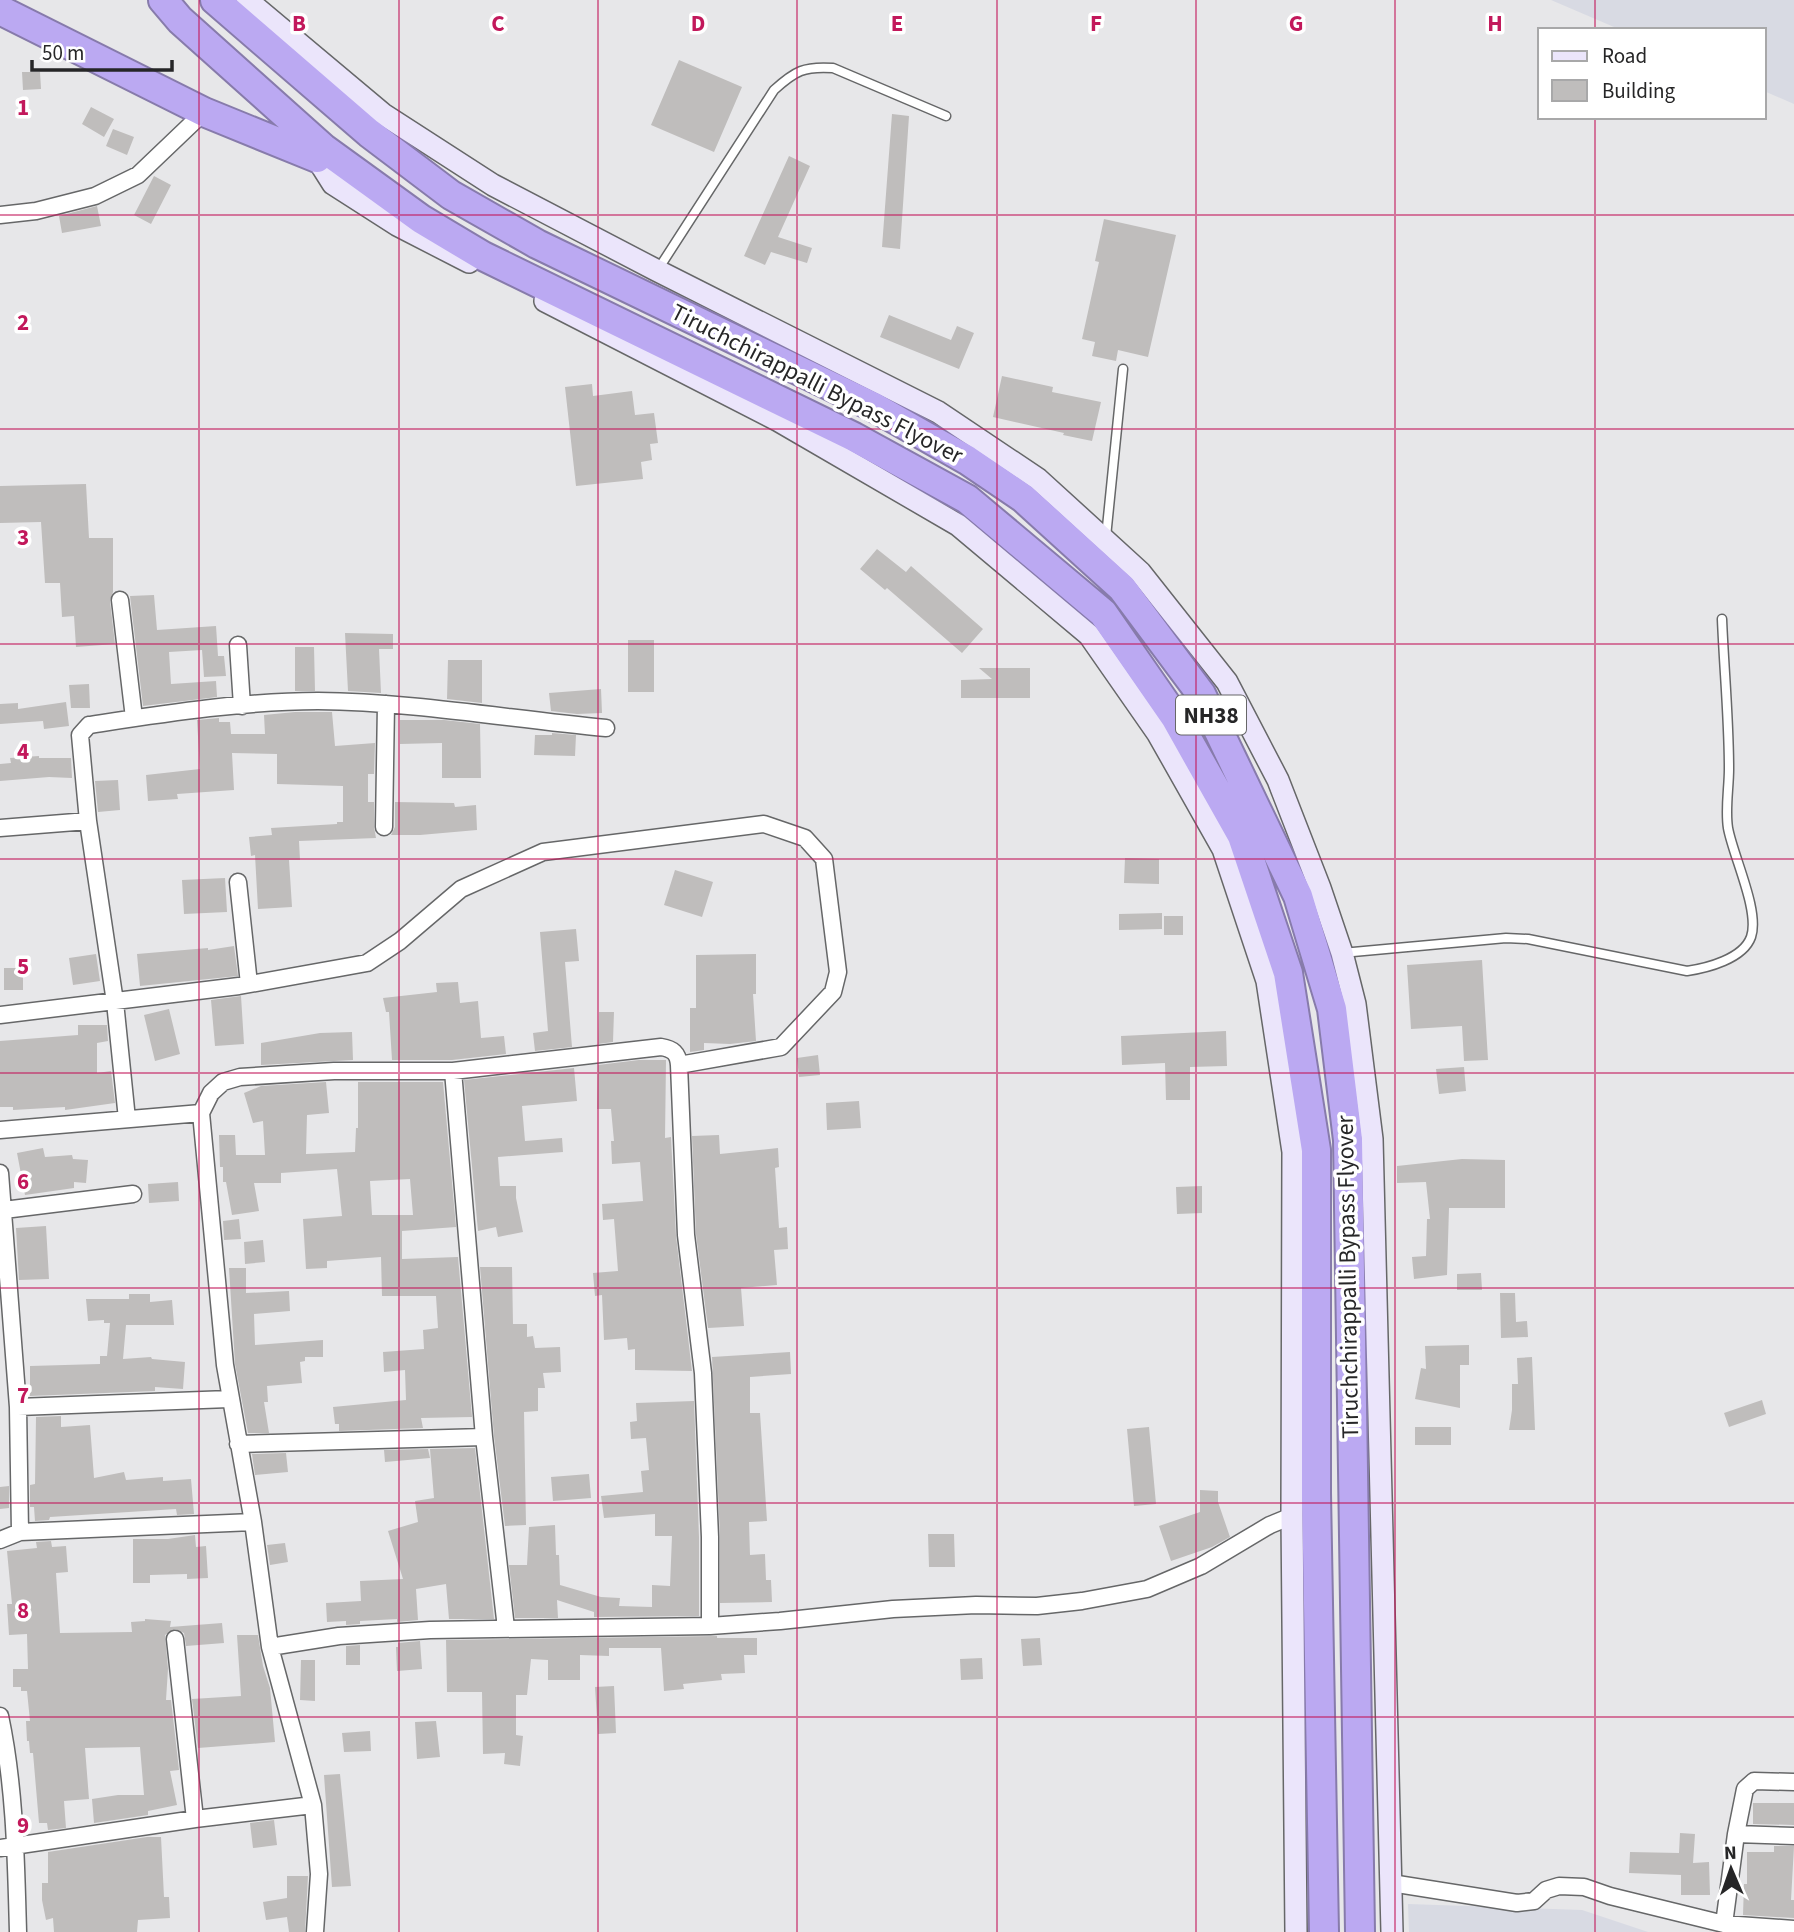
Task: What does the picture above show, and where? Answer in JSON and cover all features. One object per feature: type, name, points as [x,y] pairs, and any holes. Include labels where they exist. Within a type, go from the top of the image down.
[{"type":"highway","name":"NH38","points":[[163,0],[180,20],[296,125]]},
{"type":"highway","name":"Tiruchchirappalli Bypass Flyover","points":[[215,0],[369,133],[451,195],[537,244],[872,406],[967,460],[1023,498],[1122,588],[1201,694],[1298,896],[1334,1022],[1348,1140],[1360,1932]]},
{"type":"highway","points":[[0,10],[204,112],[317,158]]},
{"type":"highway","name":"Tiruchchirappalli Bypass Flyover","points":[[296,125],[323,148],[421,219],[483,256],[854,438],[967,499],[1103,613],[1175,717],[1242,836],[1288,974],[1316,1150],[1316,1493],[1324,1932]]},
{"type":"street","points":[[247,0],[383,114],[493,185],[938,412],[1038,479],[1140,572],[1227,681],[1278,780],[1320,888],[1342,953],[1355,1004],[1372,1139],[1392,1932]]},
{"type":"street","points":[[0,215],[36,211],[95,196],[138,175],[204,112]]},
{"type":"street","points":[[296,125],[333,184],[397,225],[779,421],[958,525],[1088,635],[1157,734],[1223,849],[1267,981],[1293,1152],[1292,1516],[1296,1932]]},
{"type":"street","points":[[120,600],[134,718]]},
{"type":"street","points":[[238,645],[242,706]]},
{"type":"street","points":[[127,1119],[115,1002],[88,821],[82,732],[89,725],[242,706],[316,701],[386,704],[606,729]]},
{"type":"street","points":[[384,827],[386,704]]},
{"type":"street","points":[[0,828],[88,821]]},
{"type":"street","points":[[0,1015],[249,984],[367,963],[400,941],[461,889],[543,852],[764,824],[805,838],[824,859],[838,972],[834,992],[782,1047],[679,1065]]},
{"type":"street","points":[[238,882],[249,984]]},
{"type":"street","points":[[315,1932],[318,1874],[313,1805],[270,1647],[253,1522],[229,1399],[201,1114],[211,1093],[223,1082],[240,1077],[334,1071],[453,1071],[661,1047],[676,1053],[679,1065],[686,1235],[703,1373],[710,1537],[710,1626]]},
{"type":"street","points":[[453,1071],[484,1437],[506,1628]]},
{"type":"street","points":[[0,1130],[201,1114]]},
{"type":"street","points":[[0,1173],[18,1407],[20,1532]]},
{"type":"street","points":[[4,1210],[133,1194]]},
{"type":"street","points":[[18,1407],[229,1399]]},
{"type":"street","points":[[238,1444],[484,1437]]},
{"type":"street","points":[[270,1647],[340,1636],[506,1628],[710,1626],[893,1609],[976,1605],[1037,1606],[1123,1595],[1147,1589],[1201,1566],[1270,1525],[1292,1516]]},
{"type":"street","points":[[0,1540],[20,1532],[253,1522]]},
{"type":"street","points":[[175,1639],[195,1819]]},
{"type":"street","points":[[0,1716],[8,1847],[18,1932]]},
{"type":"street","points":[[1724,1924],[1745,1789],[1751,1782],[1794,1782]]},
{"type":"street","points":[[8,1847],[195,1819],[313,1805]]},
{"type":"street","points":[[1736,1834],[1794,1836]]},
{"type":"street","points":[[1391,1883],[1517,1903],[1534,1901],[1546,1890],[1559,1886],[1584,1887],[1724,1924],[1794,1929]]},
{"type":"lane","points":[[657,271],[774,90],[790,75],[815,67],[833,68],[946,116]]},
{"type":"lane","points":[[1106,540],[1123,369]]},
{"type":"lane","points":[[1342,953],[1493,939],[1528,939],[1687,971],[1712,965],[1734,955],[1746,945],[1752,930],[1748,897],[1727,825],[1729,769],[1722,619]]},
{"type":"shaded area","points":[[1551,0],[1794,0],[1794,104],[1766,92],[1766,28],[1616,28]]},
{"type":"shaded area","points":[[1408,1904],[1582,1910],[1648,1932],[1409,1932]]},
{"type":"building","points":[[679,60],[742,87],[714,152],[651,125]]},
{"type":"building","points":[[22,72],[40,72],[41,89],[23,90]]},
{"type":"building","points":[[91,107],[114,119],[104,137],[82,124]]},
{"type":"building","points":[[892,114],[909,116],[900,249],[882,247]]},
{"type":"building","points":[[113,129],[134,137],[127,155],[106,146]]},
{"type":"building","points":[[789,156],[810,166],[778,237],[812,248],[807,263],[771,252],[765,265],[744,256]]},
{"type":"building","points":[[154,176],[171,185],[151,224],[134,215]]},
{"type":"building","points":[[97,206],[101,226],[62,233],[59,216]]},
{"type":"building","points":[[1104,219],[1176,235],[1148,357],[1118,350],[1116,361],[1092,356],[1095,342],[1082,339],[1099,262],[1095,261]]},
{"type":"building","points":[[889,315],[951,340],[957,326],[974,333],[959,369],[880,337]]},
{"type":"building","points":[[1002,376],[1053,387],[1052,392],[1101,402],[1092,441],[993,417]]},
{"type":"building","points":[[592,384],[593,396],[632,391],[635,415],[654,413],[658,443],[650,444],[652,460],[641,462],[643,479],[576,486],[565,387]]},
{"type":"building","points":[[86,484],[89,538],[113,538],[113,592],[110,601],[115,644],[76,647],[74,616],[62,617],[60,583],[45,583],[41,522],[0,523],[0,486]]},
{"type":"building","points":[[877,549],[906,572],[911,566],[983,629],[962,653],[887,588],[885,590],[860,569]]},
{"type":"building","points":[[154,595],[157,630],[216,626],[218,656],[224,656],[226,676],[204,677],[202,650],[169,652],[171,684],[216,681],[217,697],[143,706],[130,596]]},
{"type":"building","points":[[345,633],[393,634],[393,649],[379,649],[381,693],[348,691]]},
{"type":"building","points":[[628,640],[654,640],[654,692],[628,692]]},
{"type":"building","points":[[295,647],[314,647],[315,691],[295,691]]},
{"type":"building","points":[[448,660],[482,660],[482,703],[447,699]]},
{"type":"building","points":[[979,668],[1030,668],[1030,698],[961,698],[961,680],[992,679]]},
{"type":"building","points":[[89,684],[90,708],[71,708],[69,685]]},
{"type":"building","points":[[601,689],[602,713],[551,711],[549,693]]},
{"type":"building","points":[[66,702],[69,726],[44,729],[43,721],[0,724],[0,704],[18,703],[18,709]]},
{"type":"building","points":[[332,712],[335,746],[375,743],[374,774],[368,774],[368,802],[374,802],[376,838],[299,841],[300,860],[289,860],[292,907],[258,909],[255,855],[251,856],[249,837],[272,835],[271,828],[343,822],[343,786],[277,784],[277,754],[232,753],[234,790],[177,794],[178,799],[148,801],[146,775],[200,769],[197,720],[219,718],[219,722],[230,722],[231,734],[265,734],[264,715]]},
{"type":"building","points":[[400,720],[444,720],[480,724],[481,778],[442,778],[442,743],[400,744]]},
{"type":"building","points":[[535,735],[576,735],[575,756],[534,755]]},
{"type":"building","points":[[10,758],[71,758],[72,778],[0,781],[0,764],[11,763]]},
{"type":"building","points":[[118,780],[120,810],[98,812],[95,781]]},
{"type":"building","points":[[395,802],[454,803],[455,807],[476,805],[477,830],[391,835],[395,827]]},
{"type":"building","points":[[1125,858],[1159,859],[1159,884],[1124,883]]},
{"type":"building","points":[[675,870],[713,882],[702,917],[664,905]]},
{"type":"building","points":[[225,878],[227,912],[184,914],[182,880]]},
{"type":"building","points":[[1162,913],[1162,929],[1119,930],[1119,914]]},
{"type":"building","points":[[1164,916],[1183,916],[1183,935],[1164,935]]},
{"type":"building","points":[[576,929],[579,961],[565,962],[572,1047],[535,1051],[533,1033],[548,1031],[540,932]]},
{"type":"building","points":[[234,946],[238,976],[140,986],[137,954]]},
{"type":"building","points":[[96,954],[100,981],[73,985],[69,958]]},
{"type":"building","points":[[756,954],[756,994],[753,994],[756,1041],[704,1043],[704,1050],[690,1052],[690,1008],[696,1008],[696,955]]},
{"type":"building","points":[[1482,960],[1488,1060],[1464,1061],[1462,1026],[1411,1029],[1407,965]]},
{"type":"building","points":[[4,968],[23,968],[23,990],[4,990]]},
{"type":"building","points":[[458,982],[460,1003],[478,1001],[481,1038],[504,1036],[506,1054],[452,1060],[392,1060],[389,1012],[386,1012],[383,998],[437,992],[436,983]]},
{"type":"building","points":[[241,996],[244,1044],[215,1046],[211,1000]]},
{"type":"building","points":[[169,1009],[180,1054],[155,1061],[144,1015]]},
{"type":"building","points":[[599,1012],[614,1012],[613,1042],[598,1044]]},
{"type":"building","points":[[78,1025],[107,1025],[108,1041],[97,1043],[97,1073],[111,1071],[115,1103],[65,1110],[65,1107],[13,1110],[13,1107],[0,1107],[0,1041],[78,1035]]},
{"type":"building","points":[[1226,1031],[1227,1066],[1190,1067],[1190,1100],[1166,1100],[1165,1063],[1122,1065],[1121,1036]]},
{"type":"building","points":[[352,1032],[353,1060],[261,1065],[261,1043],[320,1033]]},
{"type":"building","points":[[818,1055],[820,1075],[799,1077],[797,1058]]},
{"type":"building","points":[[666,1060],[665,1138],[671,1137],[676,1236],[692,1371],[635,1370],[635,1349],[628,1350],[627,1338],[604,1340],[602,1295],[595,1296],[593,1273],[618,1271],[614,1219],[603,1220],[602,1204],[643,1201],[640,1162],[612,1164],[611,1141],[614,1141],[611,1109],[597,1109],[598,1065]]},
{"type":"building","points":[[1464,1067],[1466,1091],[1439,1094],[1436,1069]]},
{"type":"building","points":[[574,1068],[577,1101],[522,1106],[525,1141],[562,1138],[563,1152],[498,1157],[500,1186],[516,1186],[523,1232],[498,1237],[496,1227],[478,1231],[464,1080]]},
{"type":"building","points":[[326,1082],[329,1113],[307,1115],[306,1154],[355,1152],[358,1082],[443,1082],[456,1227],[402,1231],[402,1259],[458,1257],[472,1417],[421,1418],[423,1428],[339,1431],[339,1424],[335,1424],[333,1407],[406,1400],[405,1370],[384,1372],[383,1352],[424,1349],[423,1330],[438,1328],[436,1296],[382,1296],[381,1257],[327,1261],[327,1268],[306,1269],[303,1219],[342,1216],[337,1169],[281,1173],[281,1183],[254,1183],[259,1211],[232,1215],[226,1182],[223,1182],[223,1167],[220,1167],[219,1135],[235,1135],[236,1155],[265,1155],[263,1121],[253,1123],[244,1093],[261,1086]],"holes":[[[410,1179],[413,1215],[372,1215],[370,1181]]]},
{"type":"building","points":[[859,1101],[861,1128],[827,1130],[826,1103]]},
{"type":"building","points":[[719,1135],[720,1154],[778,1148],[779,1167],[775,1168],[779,1228],[787,1227],[788,1249],[774,1250],[777,1285],[741,1288],[744,1326],[708,1328],[696,1234],[692,1136]]},
{"type":"building","points":[[43,1148],[45,1157],[72,1155],[73,1159],[88,1160],[86,1183],[74,1182],[74,1188],[25,1195],[17,1153]]},
{"type":"building","points":[[1462,1159],[1505,1160],[1505,1208],[1449,1208],[1447,1275],[1414,1279],[1412,1257],[1426,1256],[1427,1219],[1430,1219],[1426,1182],[1397,1183],[1397,1166]]},
{"type":"building","points":[[178,1182],[179,1201],[149,1203],[148,1184]]},
{"type":"building","points":[[1202,1186],[1202,1213],[1177,1214],[1176,1187]]},
{"type":"building","points":[[239,1219],[241,1239],[224,1240],[223,1221]]},
{"type":"building","points":[[46,1226],[49,1279],[19,1280],[16,1228]]},
{"type":"building","points":[[263,1240],[265,1262],[245,1264],[244,1242]]},
{"type":"building","points":[[480,1267],[512,1267],[513,1324],[527,1324],[527,1337],[533,1336],[535,1348],[560,1347],[561,1372],[543,1373],[545,1388],[538,1388],[538,1411],[524,1412],[526,1525],[505,1526],[494,1436]]},
{"type":"building","points":[[229,1268],[246,1268],[246,1293],[289,1291],[290,1311],[254,1314],[255,1345],[323,1340],[323,1357],[305,1357],[305,1361],[300,1362],[302,1383],[267,1386],[268,1402],[264,1402],[269,1433],[248,1433],[235,1364]]},
{"type":"building","points":[[1481,1273],[1482,1290],[1457,1290],[1457,1274]]},
{"type":"building","points":[[1500,1293],[1515,1293],[1516,1322],[1527,1321],[1528,1337],[1501,1338]]},
{"type":"building","points":[[129,1294],[150,1294],[150,1302],[172,1300],[174,1325],[126,1325],[123,1359],[151,1357],[185,1362],[183,1389],[155,1387],[155,1391],[30,1396],[30,1366],[100,1364],[100,1356],[107,1356],[110,1323],[104,1323],[104,1320],[88,1321],[86,1299],[129,1299]]},
{"type":"building","points":[[1469,1345],[1469,1365],[1460,1365],[1460,1408],[1415,1399],[1421,1368],[1426,1369],[1425,1346]]},
{"type":"building","points":[[790,1352],[791,1374],[750,1377],[750,1413],[760,1413],[767,1521],[749,1522],[750,1555],[765,1554],[766,1580],[771,1580],[772,1602],[720,1603],[720,1537],[712,1357]]},
{"type":"building","points":[[1532,1357],[1535,1430],[1509,1430],[1512,1384],[1518,1384],[1517,1358]]},
{"type":"building","points":[[1762,1400],[1766,1414],[1729,1427],[1724,1413]]},
{"type":"building","points":[[694,1401],[699,1616],[594,1617],[594,1612],[557,1600],[558,1618],[515,1618],[509,1565],[527,1565],[529,1527],[555,1525],[560,1585],[601,1597],[620,1598],[619,1606],[652,1607],[652,1585],[670,1586],[672,1536],[655,1536],[655,1514],[604,1518],[601,1496],[643,1492],[641,1471],[649,1470],[646,1438],[631,1439],[630,1422],[637,1421],[636,1403]]},
{"type":"building","points":[[61,1416],[61,1427],[90,1425],[94,1478],[124,1472],[126,1480],[163,1477],[163,1481],[191,1479],[194,1514],[177,1515],[176,1509],[50,1517],[49,1520],[35,1521],[34,1507],[30,1507],[30,1485],[35,1484],[36,1417]]},
{"type":"building","points":[[1149,1427],[1156,1504],[1134,1506],[1127,1429]]},
{"type":"building","points":[[1415,1427],[1451,1427],[1451,1445],[1415,1445]]},
{"type":"building","points":[[475,1448],[494,1619],[449,1619],[446,1584],[416,1589],[418,1620],[360,1621],[360,1624],[346,1625],[346,1621],[327,1622],[326,1603],[361,1601],[360,1581],[403,1579],[388,1531],[418,1522],[415,1501],[434,1498],[430,1449]]},
{"type":"building","points":[[428,1449],[430,1458],[385,1462],[384,1450]]},
{"type":"building","points":[[286,1453],[288,1472],[255,1475],[252,1454]]},
{"type":"building","points":[[589,1474],[591,1498],[553,1501],[551,1477]]},
{"type":"building","points":[[9,1486],[9,1508],[0,1509],[0,1487]]},
{"type":"building","points":[[1200,1490],[1218,1491],[1218,1502],[1230,1537],[1212,1547],[1171,1561],[1159,1526],[1200,1512]]},
{"type":"building","points":[[928,1534],[954,1534],[955,1567],[929,1567]]},
{"type":"building","points":[[195,1535],[196,1547],[206,1546],[208,1578],[187,1579],[187,1574],[150,1575],[150,1583],[133,1583],[133,1539],[168,1539]]},
{"type":"building","points":[[51,1541],[52,1547],[66,1546],[68,1572],[56,1573],[60,1633],[132,1632],[131,1622],[145,1619],[171,1621],[170,1627],[222,1623],[224,1643],[186,1646],[184,1633],[175,1629],[165,1635],[168,1669],[166,1700],[171,1700],[179,1770],[170,1771],[177,1805],[148,1811],[148,1815],[94,1823],[92,1799],[144,1795],[140,1747],[85,1748],[89,1799],[64,1801],[66,1828],[48,1830],[47,1823],[39,1823],[33,1753],[30,1753],[27,1741],[26,1721],[30,1721],[27,1691],[21,1691],[21,1687],[13,1687],[13,1669],[28,1669],[27,1634],[9,1635],[7,1604],[12,1604],[7,1551],[37,1548],[36,1542]]},
{"type":"building","points":[[285,1543],[288,1562],[270,1565],[267,1545]]},
{"type":"building","points":[[237,1635],[258,1635],[270,1688],[275,1742],[198,1748],[192,1699],[241,1696]]},
{"type":"building","points":[[717,1636],[757,1638],[757,1655],[744,1655],[745,1673],[721,1674],[722,1680],[683,1684],[684,1689],[664,1691],[661,1648],[609,1648],[609,1656],[580,1655],[580,1680],[548,1680],[548,1660],[531,1659],[527,1695],[516,1695],[516,1735],[523,1736],[520,1766],[504,1764],[505,1753],[483,1754],[482,1692],[447,1692],[446,1640]]},
{"type":"building","points":[[1040,1638],[1042,1665],[1023,1666],[1021,1639]]},
{"type":"building","points":[[420,1641],[422,1669],[397,1671],[398,1643]]},
{"type":"building","points":[[360,1645],[360,1665],[346,1665],[346,1646]]},
{"type":"building","points":[[982,1658],[983,1679],[961,1680],[960,1659]]},
{"type":"building","points":[[301,1660],[315,1660],[315,1701],[300,1700]]},
{"type":"building","points":[[614,1686],[616,1733],[598,1734],[595,1687]]},
{"type":"building","points":[[436,1721],[440,1757],[417,1759],[415,1722]]},
{"type":"building","points":[[370,1731],[371,1751],[344,1752],[342,1733]]},
{"type":"building","points":[[340,1774],[351,1886],[332,1887],[324,1775]]},
{"type":"building","points":[[1753,1803],[1794,1803],[1794,1825],[1753,1824]]},
{"type":"building","points":[[274,1820],[277,1845],[253,1848],[250,1823]]},
{"type":"building","points":[[1680,1833],[1695,1834],[1693,1863],[1709,1862],[1710,1895],[1681,1895],[1681,1875],[1629,1873],[1630,1852],[1679,1853]]},
{"type":"building","points":[[161,1837],[164,1897],[169,1897],[170,1918],[138,1920],[137,1932],[54,1932],[53,1918],[46,1920],[42,1900],[42,1883],[48,1883],[48,1852]]},
{"type":"building","points":[[1774,1846],[1794,1846],[1791,1900],[1794,1900],[1794,1918],[1743,1915],[1747,1852],[1774,1852]]},
{"type":"building","points":[[287,1876],[308,1876],[305,1932],[289,1932],[287,1917],[266,1920],[263,1902],[287,1898]]}]
